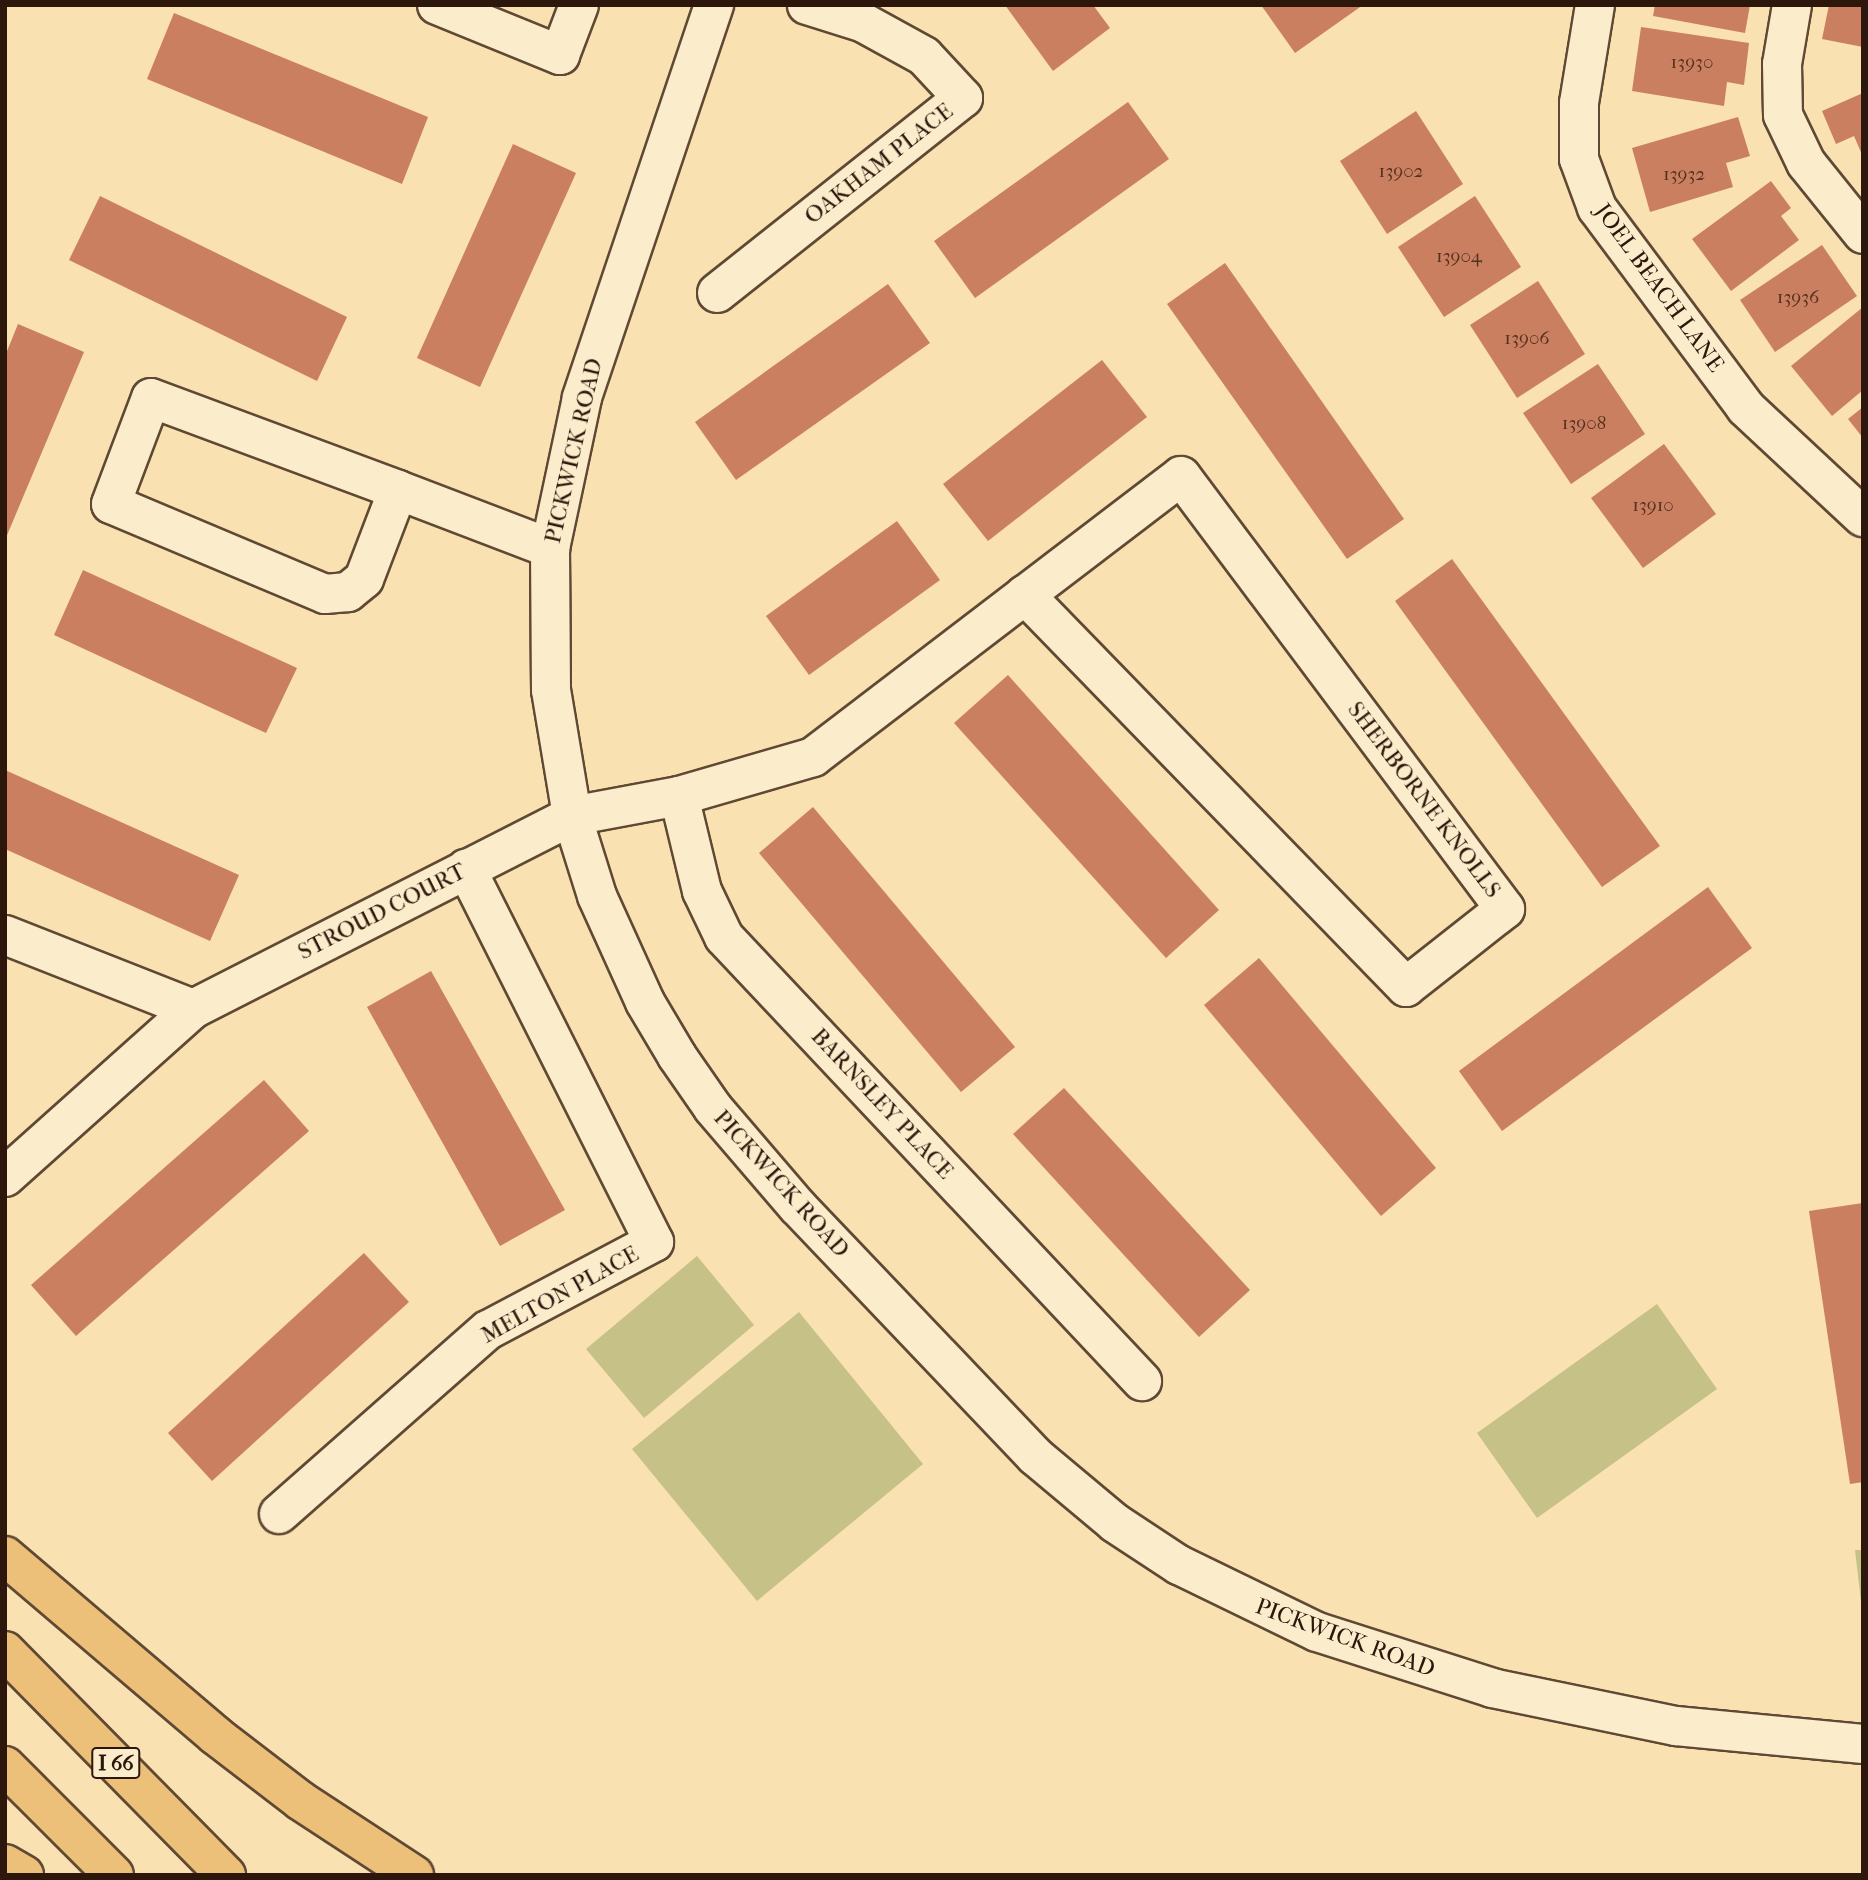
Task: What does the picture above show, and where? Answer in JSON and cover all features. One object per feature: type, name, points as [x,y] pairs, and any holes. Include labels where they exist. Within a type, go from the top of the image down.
[{"type":"highway","points":[[5,1556],[215,1735],[301,1801],[414,1875]]},
{"type":"highway","name":"I 66","points":[[5,1651],[226,1875]]},
{"type":"highway","points":[[5,1766],[114,1875]]},
{"type":"highway","points":[[5,1864],[24,1875]]},
{"type":"street","points":[[437,5],[560,55],[579,5]]},
{"type":"street","name":"PICKWICK ROAD","points":[[714,5],[582,398],[550,548],[551,690],[572,816],[597,895],[645,1002],[713,1108],[798,1207],[1035,1456],[1115,1523],[1253,1604],[1398,1661],[1583,1710],[1676,1726],[1863,1744]]},
{"type":"street","name":"OAKHAM PLACE","points":[[716,293],[963,98],[924,56],[864,23],[807,5]]},
{"type":"street","name":"JOEL BEACH LANE","points":[[1595,5],[1579,103],[1579,159],[1597,208],[1746,408],[1863,517]]},
{"type":"street","points":[[1792,5],[1782,64],[1783,115],[1806,163],[1863,234]]},
{"type":"street","points":[[398,490],[364,579],[348,592],[325,594],[111,504],[151,398],[398,490],[550,548]]},
{"type":"street","name":"SHERBORNE KNOLLS","points":[[572,816],[679,796],[813,757],[1181,476],[1505,909],[1406,987],[1026,595]]},
{"type":"street","name":"BARNSLEY PLACE","points":[[679,796],[702,891],[724,937],[1142,1381]]},
{"type":"street","name":"STROUD COURT","points":[[5,1177],[193,1009],[572,816]]},
{"type":"street","name":"MELTON PLACE","points":[[279,1514],[488,1330],[654,1242],[466,869]]},
{"type":"street","points":[[5,935],[193,1009]]},
{"type":"shaded area","points":[[697,1256],[754,1325],[644,1418],[586,1349]]},
{"type":"shaded area","points":[[1657,1304],[1717,1389],[1537,1518],[1477,1433]]},
{"type":"shaded area","points":[[799,1312],[923,1464],[757,1601],[632,1449]]},
{"type":"shaded area","points":[[1855,1550],[1863,1550],[1863,1619]]},
{"type":"building","points":[[1005,5],[1093,5],[1110,28],[1053,71]]},
{"type":"building","points":[[1261,5],[1363,5],[1295,53]]},
{"type":"building","points":[[1655,5],[1750,5],[1745,33],[1653,16]]},
{"type":"building","points":[[1829,5],[1863,5],[1863,47],[1822,39]]},
{"type":"building","points":[[174,13],[428,117],[402,184],[147,79]]},
{"type":"building","points":[[1641,27],[1749,43],[1744,85],[1727,82],[1724,106],[1632,91]]},
{"type":"building","points":[[1863,93],[1863,157],[1854,136],[1836,144],[1822,111]]},
{"type":"building","points":[[1128,102],[1169,159],[975,298],[934,241]]},
{"type":"building","points":[[1416,111],[1463,184],[1387,234],[1340,161]]},
{"type":"building","points":[[1738,117],[1750,156],[1726,163],[1733,187],[1650,212],[1632,148]]},
{"type":"building","points":[[513,144],[576,173],[480,387],[417,358]]},
{"type":"building","points":[[1771,181],[1791,208],[1781,216],[1799,240],[1731,291],[1692,239]]},
{"type":"building","points":[[100,196],[347,317],[317,381],[69,260]]},
{"type":"building","points":[[1475,196],[1521,267],[1444,317],[1398,247]]},
{"type":"building","points":[[1822,245],[1857,296],[1775,352],[1740,300]]},
{"type":"building","points":[[1225,263],[1404,519],[1347,559],[1167,304]]},
{"type":"building","points":[[1538,281],[1585,354],[1517,398],[1470,325]]},
{"type":"building","points":[[888,284],[930,343],[736,480],[695,422]]},
{"type":"building","points":[[1863,307],[1863,390],[1832,416],[1791,366]]},
{"type":"building","points":[[18,324],[84,352],[5,540],[5,356]]},
{"type":"building","points":[[1102,360],[1147,417],[988,541],[943,484]]},
{"type":"building","points":[[1598,364],[1645,434],[1571,484],[1523,413]]},
{"type":"building","points":[[1863,407],[1863,438],[1848,419]]},
{"type":"building","points":[[1664,444],[1716,514],[1643,568],[1591,498]]},
{"type":"building","points":[[897,521],[940,580],[809,675],[766,616]]},
{"type":"building","points":[[1452,559],[1660,846],[1602,887],[1395,601]]},
{"type":"building","points":[[83,570],[297,668],[266,733],[54,635]]},
{"type":"building","points":[[1008,675],[1219,910],[1166,958],[954,723]]},
{"type":"building","points":[[5,770],[239,875],[210,941],[5,849]]},
{"type":"building","points":[[813,807],[1015,1047],[961,1092],[759,853]]},
{"type":"building","points":[[1708,887],[1752,948],[1502,1131],[1459,1071]]},
{"type":"building","points":[[1259,958],[1436,1168],[1381,1216],[1204,1005]]},
{"type":"building","points":[[431,971],[565,1210],[500,1246],[367,1007]]},
{"type":"building","points":[[264,1080],[309,1131],[76,1336],[31,1285]]},
{"type":"building","points":[[1064,1088],[1250,1290],[1199,1337],[1013,1134]]},
{"type":"building","points":[[1863,1203],[1863,1482],[1850,1484],[1809,1211]]},
{"type":"building","points":[[364,1253],[409,1302],[212,1481],[168,1433]]}]
